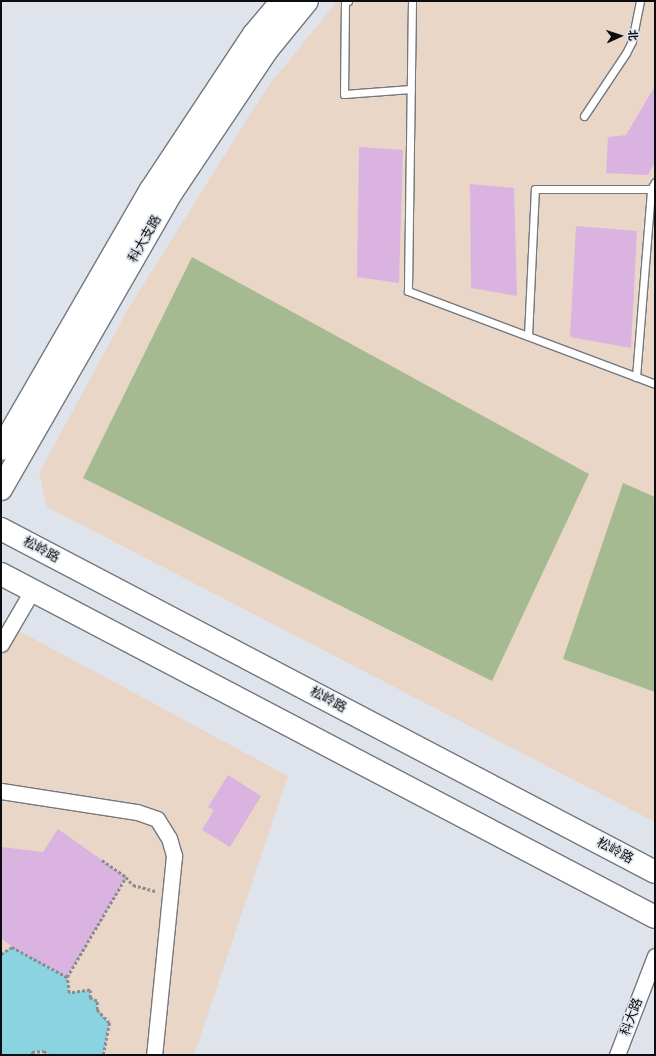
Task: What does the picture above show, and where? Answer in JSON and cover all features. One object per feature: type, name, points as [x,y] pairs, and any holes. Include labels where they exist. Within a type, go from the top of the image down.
[{"type":"main road","name":"科大支路","points":[[1,449],[150,191],[254,34],[282,1]]},
{"type":"main road","name":"科大支路","points":[[1,489],[170,195],[267,50],[307,1]]},
{"type":"main road","name":"松岭路","points":[[1,529],[655,872]]},
{"type":"main road","points":[[1,574],[655,917]]},
{"type":"street","points":[[1,644],[32,591]]},
{"type":"street","points":[[1,791],[137,812],[158,819],[169,838],[174,856],[154,1055]]},
{"type":"street","name":"科大路","points":[[617,1055],[655,956]]},
{"type":"lane","points":[[348,1],[345,1],[344,94],[411,89]]},
{"type":"lane","points":[[412,1],[408,291],[655,384]]},
{"type":"lane","points":[[584,116],[626,53],[632,40],[640,1]]},
{"type":"lane","points":[[636,377],[651,189],[655,182]]},
{"type":"lane","points":[[528,336],[535,189],[651,189]]},
{"type":"path","points":[[102,860],[126,876],[133,885],[170,896]]},
{"type":"path","points":[[103,1055],[109,1023],[97,1010],[97,1001],[90,998],[90,990],[69,993],[67,977],[126,876]]},
{"type":"path","points":[[1,954],[12,947],[67,977]]},
{"type":"path","points":[[32,1055],[32,1052],[44,1051],[50,1055]]},
{"type":"shaded area","points":[[337,1],[655,1],[655,822],[47,507],[39,473],[128,309],[266,89]]},
{"type":"shaded area","points":[[1,621],[288,776],[194,1055],[1,1055]]},
{"type":"green space","points":[[192,257],[589,474],[492,681],[83,478]]},
{"type":"green space","points":[[623,483],[655,497],[655,692],[563,659]]},
{"type":"water","points":[[12,947],[67,977],[69,993],[90,990],[90,998],[97,1001],[97,1010],[109,1023],[103,1055],[50,1055],[44,1051],[32,1052],[32,1055],[1,1055],[1,954]]},
{"type":"building","points":[[655,86],[655,162],[648,175],[606,173],[608,137],[626,135]]},
{"type":"building","points":[[359,147],[403,150],[399,283],[357,277]]},
{"type":"building","points":[[470,184],[514,188],[517,296],[471,288]]},
{"type":"building","points":[[576,226],[637,231],[631,348],[570,337]]},
{"type":"building","points":[[228,775],[261,796],[230,847],[202,830],[214,810],[208,807]]},
{"type":"building","points":[[58,829],[126,877],[67,977],[12,947],[1,938],[1,847],[43,852]]}]
